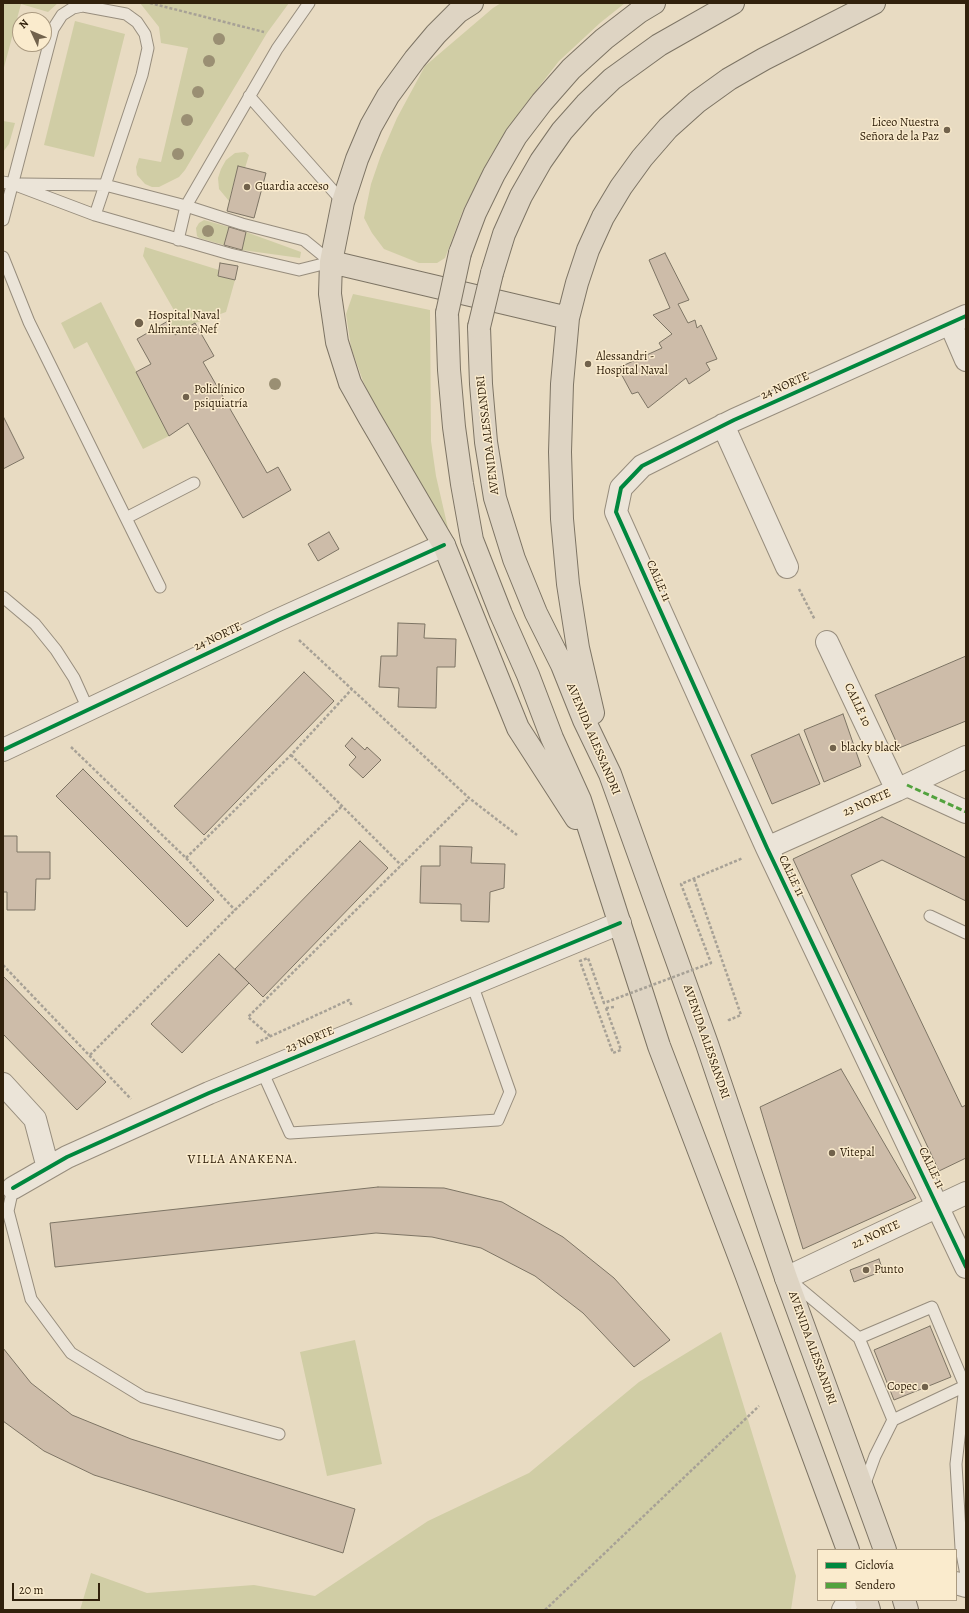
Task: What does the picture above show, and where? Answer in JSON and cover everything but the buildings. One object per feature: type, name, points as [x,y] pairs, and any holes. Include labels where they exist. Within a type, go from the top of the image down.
[{"type":"main road","points":[[472,3],[458,12],[414,59],[388,96],[368,132],[356,159],[343,202],[331,262],[330,294],[336,342],[350,382],[368,417],[444,545],[518,728],[595,848]]},
{"type":"main road","points":[[654,3],[639,12],[604,39],[571,69],[542,102],[516,136],[494,174],[475,212],[460,253],[447,313],[449,370],[454,427],[472,540],[528,675],[552,738],[580,800],[659,1046],[746,1274],[848,1549]]},
{"type":"main road","name":"AVENIDA ALESSANDRI","points":[[733,3],[659,45],[612,79],[586,104],[562,131],[541,161],[521,196],[504,234],[492,273],[479,327],[486,442],[495,498],[514,558],[536,613],[562,665],[584,720],[610,774],[707,1044],[786,1278],[885,1549]]},
{"type":"main road","points":[[610,774],[592,711],[578,648],[568,584],[564,533],[560,452],[562,384],[568,318],[576,283],[588,250],[603,217],[621,187],[642,158],[668,128],[697,102],[729,79],[764,59],[874,3]]},
{"type":"main road","points":[[331,262],[568,318]]},
{"type":"street","name":"24 NORTE","points":[[621,488],[642,466],[723,425],[958,320]]},
{"type":"street","points":[[958,320],[966,360]]},
{"type":"street","points":[[723,425],[787,567]]},
{"type":"street","name":"CALLE 11","points":[[621,488],[616,512],[766,848],[966,1267]]},
{"type":"street","name":"24 NORTE","points":[[3,750],[278,620],[444,545]]},
{"type":"street","name":"CALLE 10","points":[[827,642],[902,787]]},
{"type":"street","name":"23 NORTE","points":[[766,848],[966,757]]},
{"type":"street","points":[[902,787],[966,812]]},
{"type":"street","name":"23 NORTE","points":[[13,1188],[67,1157],[262,1071],[620,923]]},
{"type":"street","points":[[3,1084],[35,1120],[48,1168]]},
{"type":"street","name":"22 NORTE","points":[[786,1278],[966,1194]]},
{"type":"street","points":[[843,1610],[848,1601]]},
{"type":"lane","points":[[178,240],[186,206],[276,49],[309,3]]},
{"type":"lane","points":[[3,220],[8,183],[53,29],[62,15],[73,8],[83,6],[126,14],[137,22],[145,34],[148,48],[142,75],[95,215]]},
{"type":"lane","points":[[249,96],[343,202]]},
{"type":"lane","points":[[8,183],[105,184],[186,206],[242,224],[304,240],[331,262]]},
{"type":"lane","points":[[8,183],[95,215],[230,254],[299,270],[331,262]]},
{"type":"lane","points":[[3,257],[29,322],[160,586]]},
{"type":"lane","points":[[126,518],[194,483]]},
{"type":"lane","points":[[3,597],[35,624],[56,650],[74,678],[88,709]]},
{"type":"lane","points":[[930,916],[966,933]]},
{"type":"lane","points":[[262,1071],[290,1133],[498,1120],[510,1092],[472,984]]},
{"type":"lane","points":[[13,1188],[8,1211],[31,1299],[71,1353],[143,1397],[279,1434]]},
{"type":"lane","points":[[786,1278],[859,1338],[893,1420]]},
{"type":"lane","points":[[859,1338],[932,1307],[965,1386],[956,1464],[961,1548],[966,1575]]},
{"type":"lane","points":[[863,1489],[875,1456],[893,1420],[965,1386]]},
{"type":"path","points":[[150,3],[267,33]]},
{"type":"path","points":[[787,567],[827,642]]},
{"type":"path","points":[[278,620],[468,798],[517,835]]},
{"type":"path","points":[[186,858],[291,755],[352,690]]},
{"type":"path","points":[[51,727],[186,858],[235,910]]},
{"type":"path","points":[[291,755],[401,865]]},
{"type":"path","points":[[270,1036],[248,1017],[468,798]]},
{"type":"path","points":[[90,1055],[235,910],[342,806]]},
{"type":"path","points":[[614,1007],[606,1008],[621,1050],[613,1053],[580,961],[588,958],[604,1003],[711,963],[681,884],[766,848]]},
{"type":"path","points":[[694,879],[741,1015],[729,1020],[726,1012]]},
{"type":"path","points":[[706,961],[708,968]]},
{"type":"path","points":[[3,965],[131,1099]]},
{"type":"path","points":[[545,1610],[759,1406]]},
{"type":"shaded area","points":[[3,3],[58,3],[48,12],[21,4],[19,12],[12,12],[12,38],[3,71]]},
{"type":"shaded area","points":[[140,3],[289,3],[267,33],[185,170],[179,177],[159,187],[152,187],[145,184],[137,175],[136,167],[139,158],[161,162],[188,48],[161,43],[159,27]]},
{"type":"shaded area","points":[[501,3],[625,3],[600,23],[559,61],[521,110],[491,155],[463,210],[445,258],[437,263],[419,263],[384,249],[372,233],[364,218],[371,184],[381,155],[397,118],[425,66],[493,8]]},
{"type":"shaded area","points":[[75,21],[125,34],[94,157],[44,145]]},
{"type":"shaded area","points":[[3,121],[15,123],[9,144],[3,152]]},
{"type":"shaded area","points":[[245,152],[249,155],[245,168],[238,166],[229,201],[219,189],[218,178],[226,160],[235,153]]},
{"type":"shaded area","points":[[204,220],[229,227],[224,245],[199,238],[197,236],[196,228],[199,223]]},
{"type":"shaded area","points":[[246,232],[301,252],[300,258],[242,250]]},
{"type":"shaded area","points":[[145,247],[219,270],[218,276],[235,280],[226,312],[195,323],[175,335],[165,317],[175,312],[143,256]]},
{"type":"shaded area","points":[[353,294],[430,310],[431,441],[436,476],[450,537],[383,425],[363,381],[351,347],[346,314]]},
{"type":"shaded area","points":[[101,302],[169,436],[143,449],[87,342],[74,349],[61,323]]},
{"type":"shaded area","points":[[721,1332],[796,1576],[791,1610],[80,1610],[91,1573],[147,1593],[254,1585],[315,1596],[428,1521],[529,1473],[639,1382]]},
{"type":"shaded area","points":[[355,1340],[382,1464],[327,1476],[300,1352]]},
{"type":"marked path","points":[[907,785],[966,812]]},
{"type":"cycle path","points":[[966,316],[734,420],[642,466],[621,488],[616,512],[767,848],[966,1267]]},
{"type":"cycle path","points":[[3,750],[278,620],[444,545]]},
{"type":"cycle path","points":[[13,1188],[67,1157],[209,1093],[620,923]]},
{"type":"place","name":"Liceo Nuestra Señora de la Paz","points":[[947,130]]},
{"type":"place","name":"Guardia acceso","points":[[247,187]]},
{"type":"place","name":"Hospital Naval Almirante Nef","points":[[139,323]]},
{"type":"place","name":"Alessandri - Hospital Naval","points":[[588,364]]},
{"type":"place","name":"Policlínico psiquiatría","points":[[186,397]]},
{"type":"place","name":"blacky black","points":[[833,748]]},
{"type":"place","name":"Vitepal","points":[[832,1153]]},
{"type":"place","name":"Punto","points":[[866,1270]]},
{"type":"place","name":"Copec","points":[[925,1387]]},
{"type":"district","name":"VILLA ANAKENA.","points":[[243,1160]]}]
